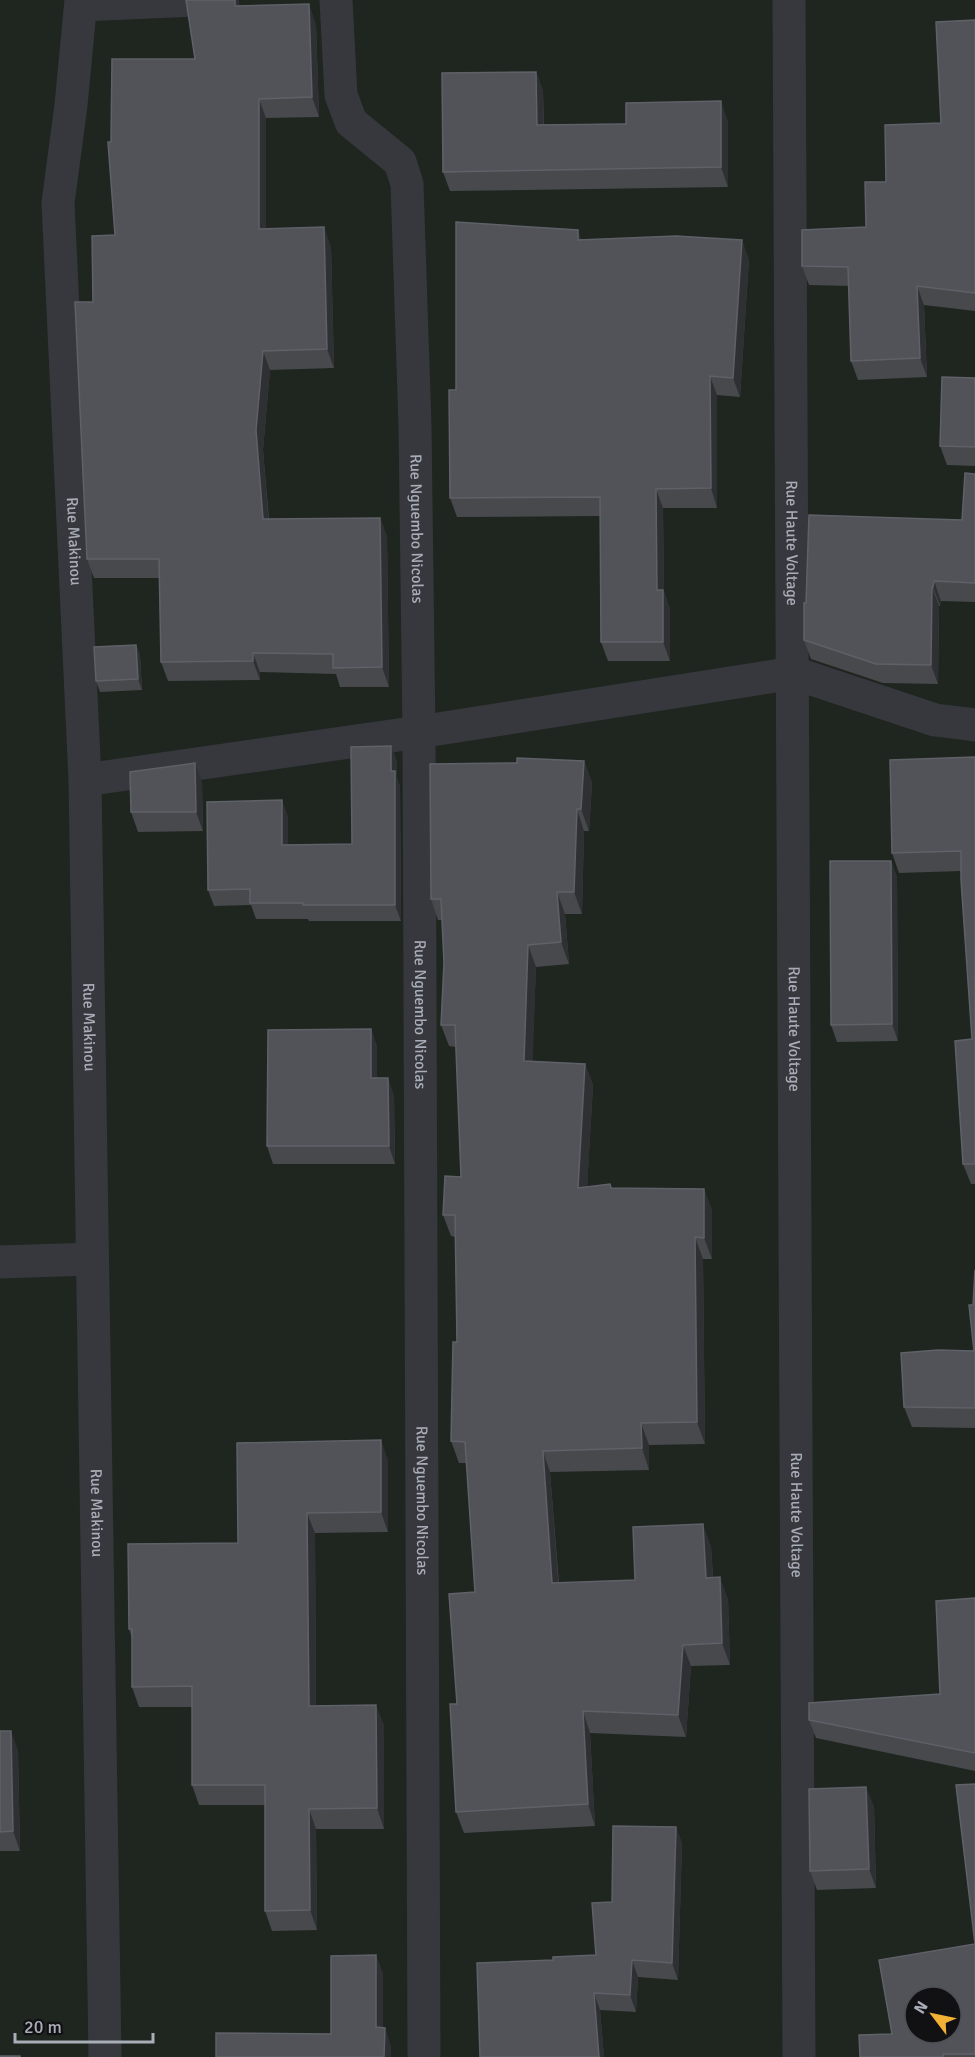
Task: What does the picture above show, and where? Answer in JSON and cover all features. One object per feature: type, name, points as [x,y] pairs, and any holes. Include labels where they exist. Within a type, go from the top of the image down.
[{"type":"street","points":[[81,3],[195,0]]},
{"type":"street","name":"Rue Nguembo Nicolas","points":[[336,0],[342,95],[351,122],[400,162],[407,184],[415,426],[418,732],[424,2057]]},
{"type":"street","name":"Rue Haute Voltage","points":[[789,0],[799,2057]]},
{"type":"street","name":"Rue Makinou","points":[[81,3],[58,203],[85,780],[105,2057]]},
{"type":"street","points":[[85,780],[418,732],[794,673],[935,720],[975,724]]},
{"type":"street","points":[[0,1262],[91,1259]]},
{"type":"shaded area","points":[[0,0],[975,0],[975,2057],[0,2057]]},
{"type":"building","points":[[186,0],[235,0],[235,6],[309,4],[312,97],[259,99],[259,229],[324,227],[327,349],[263,351],[256,430],[263,519],[380,518],[382,667],[333,668],[333,654],[253,653],[253,661],[161,662],[159,559],[87,559],[75,302],[93,302],[92,236],[115,235],[108,142],[111,142],[112,59],[195,59]]},
{"type":"building","points":[[975,20],[975,293],[917,286],[920,358],[851,361],[848,267],[802,266],[802,230],[866,227],[865,182],[886,182],[885,125],[941,123],[936,22]]},
{"type":"building","points":[[536,72],[537,125],[626,124],[626,103],[721,101],[721,167],[443,172],[442,73]]},
{"type":"building","points":[[456,222],[578,230],[578,240],[676,236],[742,240],[733,378],[710,376],[711,488],[656,489],[657,590],[663,590],[663,642],[601,642],[600,497],[450,498],[449,390],[456,390]]},
{"type":"building","points":[[942,377],[975,378],[975,447],[940,446]]},
{"type":"building","points":[[965,473],[975,474],[975,583],[934,581],[931,665],[876,664],[804,640],[809,515],[962,520]]},
{"type":"building","points":[[136,645],[138,679],[96,681],[94,647]]},
{"type":"building","points":[[391,746],[391,771],[395,771],[395,905],[250,903],[250,889],[208,890],[207,802],[282,800],[282,845],[352,844],[351,747]]},
{"type":"building","points":[[975,757],[975,1164],[963,1164],[955,1041],[972,1039],[961,851],[892,853],[890,760]]},
{"type":"building","points":[[517,758],[584,761],[581,809],[577,809],[574,892],[557,892],[561,942],[528,945],[524,1061],[585,1064],[578,1188],[610,1184],[611,1188],[704,1189],[704,1238],[695,1237],[697,1422],[641,1423],[642,1448],[543,1451],[552,1583],[635,1580],[633,1527],[703,1524],[706,1578],[720,1577],[722,1643],[683,1645],[678,1715],[583,1711],[588,1804],[456,1812],[450,1704],[457,1704],[449,1594],[475,1592],[465,1442],[451,1441],[453,1342],[457,1342],[455,1215],[443,1215],[445,1176],[461,1177],[455,1025],[441,1025],[444,963],[441,899],[431,899],[430,764],[517,763]]},
{"type":"building","points":[[195,763],[196,812],[131,812],[130,772]]},
{"type":"building","points":[[830,861],[891,861],[892,1024],[831,1025]]},
{"type":"building","points":[[371,1029],[371,1078],[388,1078],[389,1146],[267,1146],[268,1030]]},
{"type":"building","points":[[975,1270],[975,1408],[904,1407],[901,1353],[938,1350],[974,1351],[969,1305],[973,1305]]},
{"type":"building","points":[[381,1440],[381,1512],[307,1513],[309,1706],[376,1705],[377,1808],[309,1809],[310,1910],[265,1911],[265,1785],[192,1785],[192,1686],[132,1687],[128,1544],[238,1543],[237,1443]]},
{"type":"building","points":[[975,1598],[975,1753],[809,1720],[809,1703],[940,1694],[936,1601]]},
{"type":"building","points":[[0,1731],[11,1731],[13,1831],[0,1832]]},
{"type":"building","points":[[975,1784],[975,1944],[956,1785]]},
{"type":"building","points":[[866,1787],[869,1869],[810,1871],[809,1789]]},
{"type":"building","points":[[613,1826],[676,1827],[672,1963],[632,1960],[630,1995],[594,1993],[599,2057],[480,2057],[477,1963],[553,1960],[553,1957],[596,1955],[592,1903],[612,1902]]},
{"type":"building","points":[[975,1944],[975,2054],[943,2054],[943,2057],[860,2057],[859,2035],[892,2034],[879,1960]]},
{"type":"building","points":[[376,1955],[376,2027],[385,2028],[384,2057],[216,2057],[216,2033],[331,2034],[331,1956]]}]
